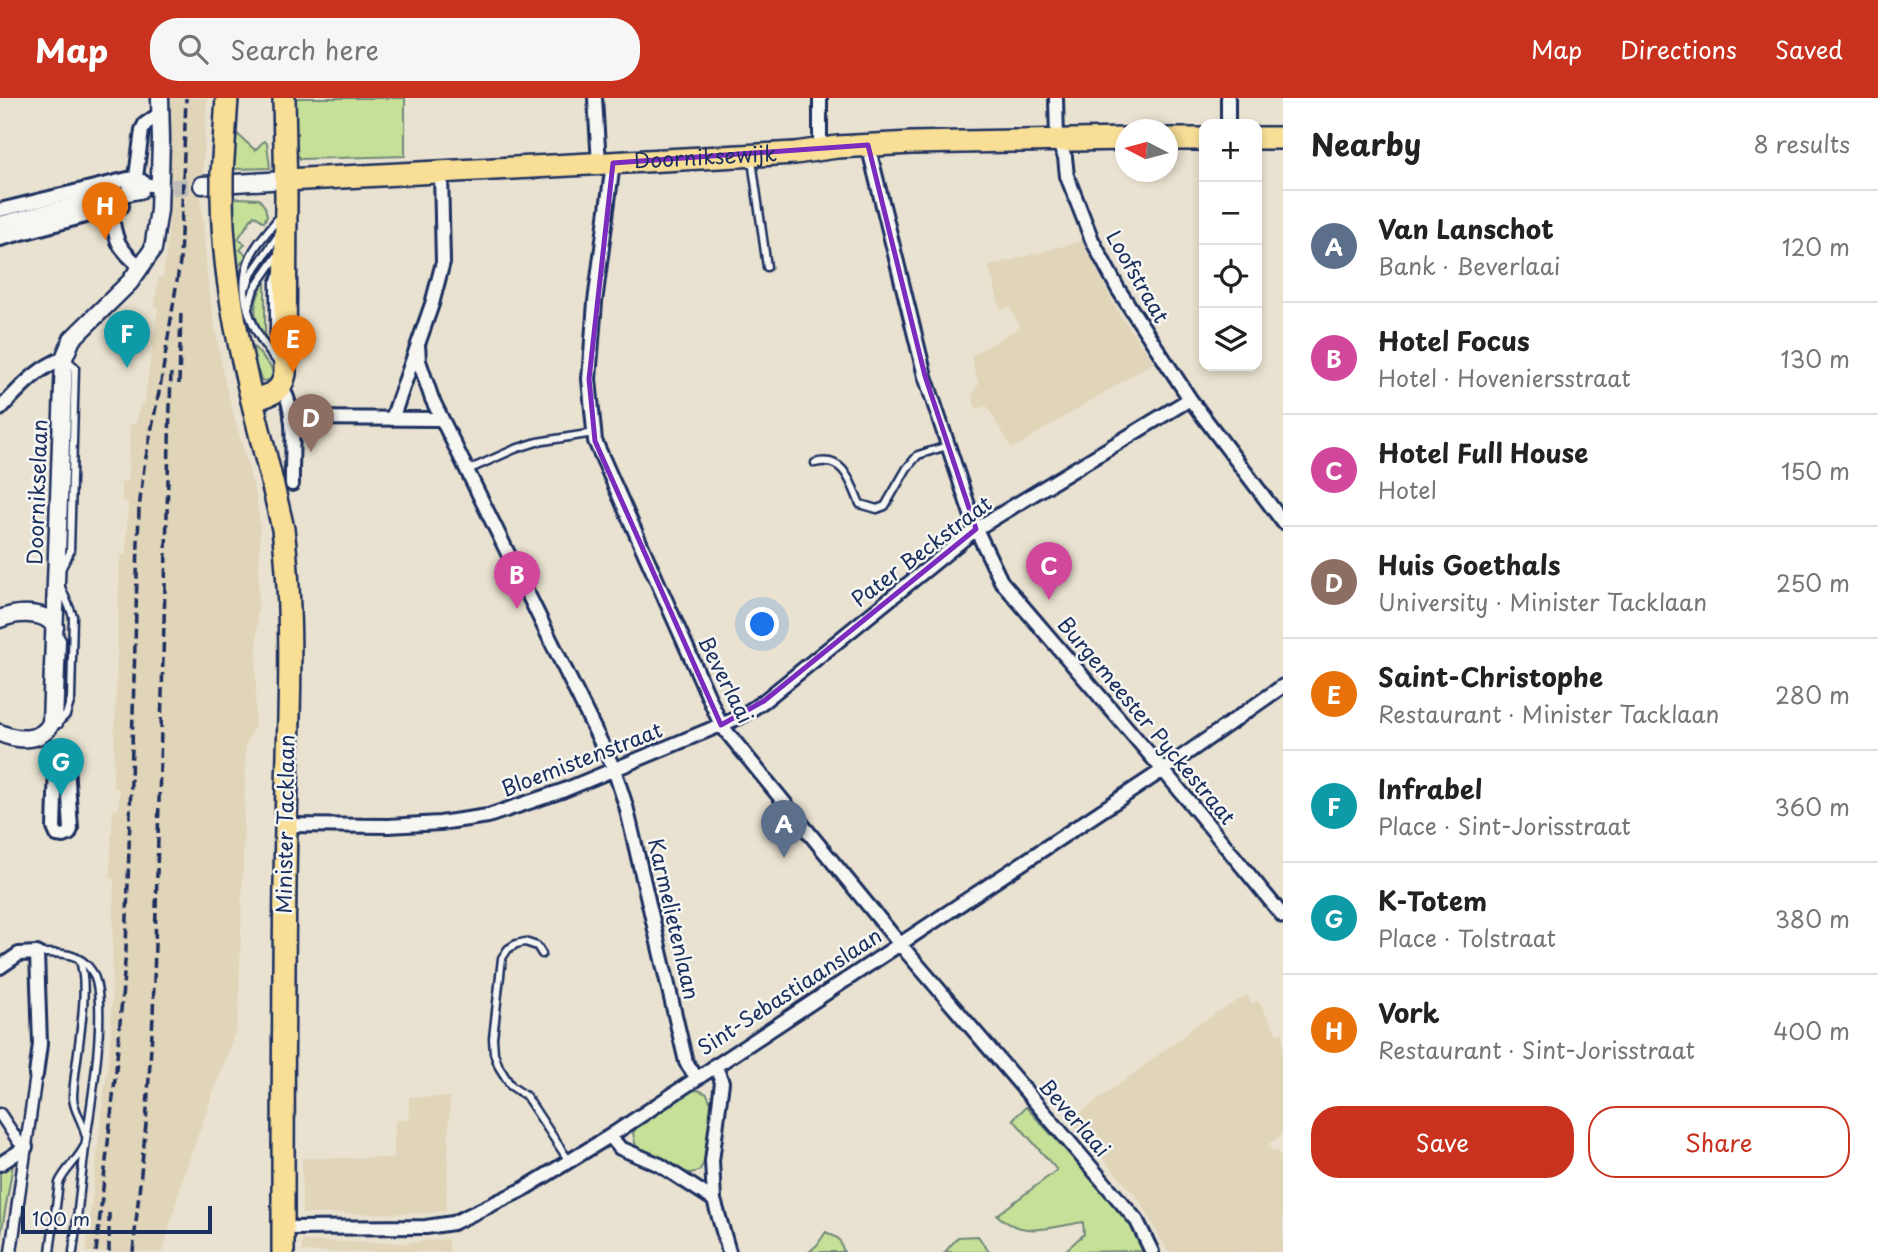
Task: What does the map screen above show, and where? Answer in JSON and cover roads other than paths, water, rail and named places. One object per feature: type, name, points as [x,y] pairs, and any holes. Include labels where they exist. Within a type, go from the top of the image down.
[{"type":"main road","name":"Minister Tacklaan","points":[[227,98],[222,174],[226,279],[231,310],[284,529],[287,560],[289,671],[283,1252]]},
{"type":"main road","points":[[252,400],[273,394],[283,379],[286,180],[284,98]]},
{"type":"main road","points":[[1262,138],[1283,138]]},
{"type":"main road","name":"Doorniksewijk","points":[[286,180],[751,155],[868,145],[1115,139]]},
{"type":"main road","points":[[1178,139],[1199,139]]},
{"type":"street","name":"Beverlaai","points":[[595,98],[606,163],[589,379],[595,441],[721,725],[899,943],[1137,1221],[1152,1252]]},
{"type":"street","points":[[820,98],[820,149]]},
{"type":"street","name":"Loofstraat","points":[[1056,98],[1058,141],[1065,158],[1070,184],[1092,240],[1118,289],[1190,399],[1283,522]]},
{"type":"street","points":[[1228,98],[1228,119]]},
{"type":"street","points":[[142,268],[118,246],[139,138],[145,124],[160,105]]},
{"type":"street","points":[[3,400],[34,374],[64,358],[80,330],[142,268],[153,249],[159,210],[160,105]]},
{"type":"street","name":"Burgemeester Pyckestraat","points":[[868,145],[925,376],[976,529],[1001,580],[1283,916]]},
{"type":"street","points":[[392,419],[443,262],[441,173]]},
{"type":"street","points":[[202,185],[286,180]]},
{"type":"street","points":[[0,210],[128,193]]},
{"type":"street","points":[[0,225],[128,193]]},
{"type":"street","points":[[0,239],[128,193]]},
{"type":"street","name":"Karmelietenlaan","points":[[418,344],[424,377],[441,419],[614,769],[626,806],[686,1062],[696,1076]]},
{"type":"street","name":"Doornikselaan","points":[[44,733],[53,714],[64,358]]},
{"type":"street","points":[[283,379],[291,418],[292,484]]},
{"type":"street","name":"Pater Beckstraat","points":[[721,725],[764,701],[976,529],[1190,399]]},
{"type":"street","points":[[291,418],[441,419]]},
{"type":"street","points":[[0,619],[40,615],[50,620],[55,627]]},
{"type":"street","name":"Sint-Sebastiaanslaan","points":[[283,1228],[426,1227],[453,1223],[522,1190],[610,1136],[696,1076],[1163,770],[1283,686]]},
{"type":"street","name":"Bloemistenstraat","points":[[286,825],[388,826],[440,823],[488,816],[526,805],[721,725]]},
{"type":"street","points":[[0,733],[10,737],[31,738],[44,733],[54,749],[54,828],[57,835],[64,836],[69,834],[71,829],[67,764],[62,754],[54,749]]},
{"type":"street","points":[[0,967],[19,954],[37,953],[40,1044],[10,1252]]},
{"type":"street","points":[[715,1065],[722,1082],[712,1161],[713,1200],[729,1252]]},
{"type":"street","points":[[0,1114],[18,1141],[26,1147]]},
{"type":"street","points":[[610,1136],[620,1148],[660,1165],[713,1200]]},
{"type":"street","points":[[0,1164],[26,1147]]},
{"type":"lane","points":[[751,155],[767,267]]},
{"type":"lane","points":[[283,379],[261,342],[248,310],[246,271],[251,256],[285,235]]},
{"type":"lane","points":[[246,291],[252,273],[285,235]]},
{"type":"lane","points":[[248,310],[254,289],[285,235]]},
{"type":"lane","points":[[466,471],[537,442],[594,433]]},
{"type":"lane","points":[[815,463],[825,460],[841,466],[860,504],[877,509],[885,506],[907,468],[918,455],[947,446]]},
{"type":"lane","points":[[44,733],[59,724],[70,705],[73,615],[57,576]]},
{"type":"lane","points":[[55,627],[62,640],[59,724]]},
{"type":"lane","points":[[542,954],[537,946],[526,942],[516,944],[505,952],[498,978],[494,1053],[511,1086],[526,1096],[569,1161]]},
{"type":"lane","points":[[37,953],[63,953],[78,957],[93,972],[98,986],[93,1093],[74,1252]]},
{"type":"lane","points":[[50,1252],[59,1183],[62,1175],[80,1154],[86,1140],[84,1126],[74,1103],[83,976],[78,957]]},
{"type":"tunnel","points":[[148,189],[202,185]]},
{"type":"railway","points":[[96,1252],[126,950],[139,509],[180,262],[186,98]]},
{"type":"railway","points":[[179,384],[181,310]]},
{"type":"railway","points":[[133,1252],[153,1017],[171,371]]},
{"type":"railway","points":[[109,1213],[109,1252]]},
{"type":"place","name":"Vork","points":[[105,240]]},
{"type":"place","name":"Infrabel","points":[[127,368]]},
{"type":"place","name":"Saint-Christophe","points":[[293,373]]},
{"type":"place","name":"Huis Goethals","points":[[311,452]]},
{"type":"place","name":"Hotel Full House","points":[[1049,600]]},
{"type":"place","name":"Hotel Focus","points":[[517,609]]},
{"type":"place","name":"K-Totem","points":[[61,796]]},
{"type":"place","name":"Van Lanschot","points":[[784,858]]}]
